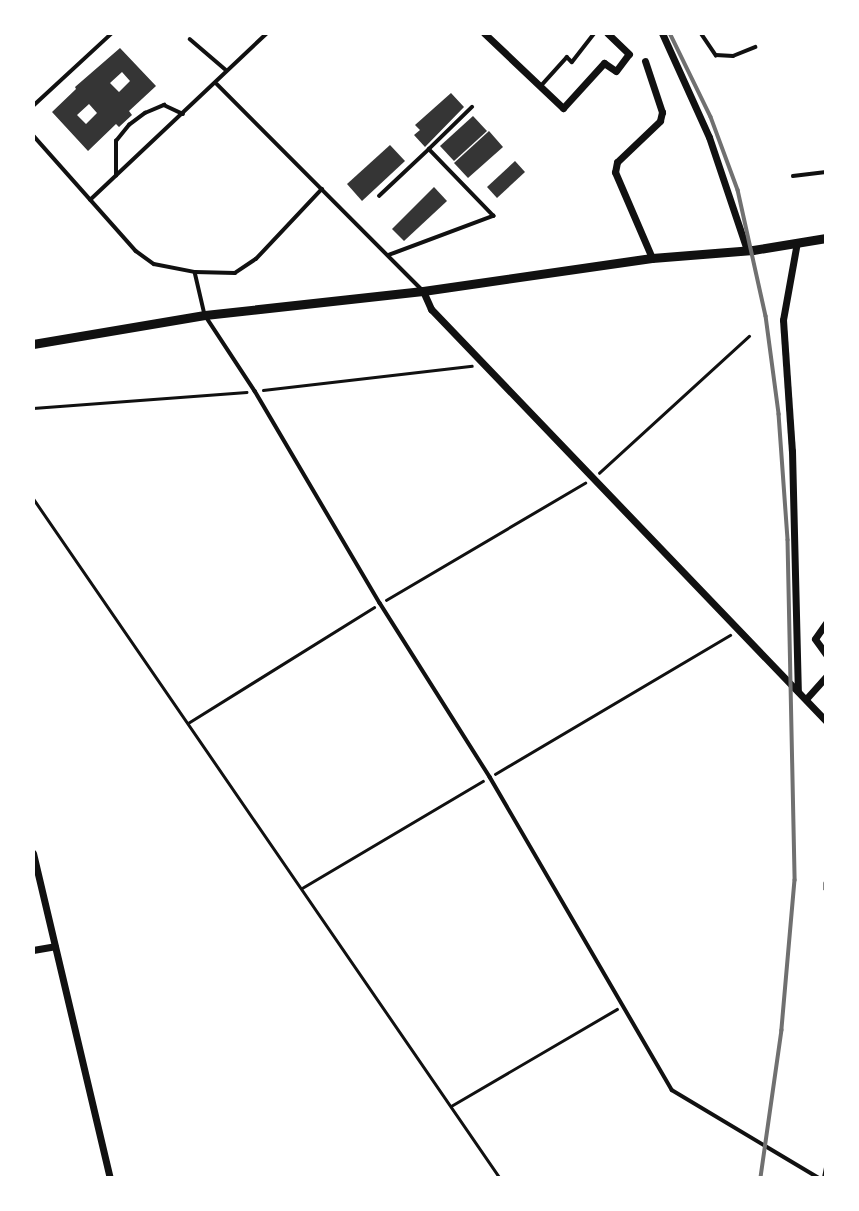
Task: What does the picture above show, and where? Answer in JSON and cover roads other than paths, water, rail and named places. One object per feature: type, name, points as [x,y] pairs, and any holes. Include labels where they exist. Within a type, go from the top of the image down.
[{"type":"street","points":[[484,33],[563,108],[604,63],[616,71],[629,54],[607,33]]},
{"type":"street","points":[[662,33],[709,137],[747,250]]},
{"type":"street","points":[[645,61],[662,112],[660,121],[617,162],[615,172],[652,258]]},
{"type":"street","points":[[33,344],[205,315],[423,291],[652,258],[747,250],[826,238]]},
{"type":"street","points":[[797,242],[783,320],[792,451],[798,692]]},
{"type":"street","points":[[423,291],[431,309],[826,720]]},
{"type":"street","points":[[826,623],[815,639],[826,654]]},
{"type":"street","points":[[806,699],[826,677]]},
{"type":"street","points":[[33,853],[110,1178]]},
{"type":"street","points":[[33,950],[55,946]]},
{"type":"lane","points":[[33,106],[112,33]]},
{"type":"lane","points":[[90,200],[217,84],[226,70],[267,33]]},
{"type":"lane","points":[[540,87],[566,57],[572,62],[595,33]]},
{"type":"lane","points":[[701,33],[713,51],[723,56],[739,54],[755,47]]},
{"type":"lane","points":[[190,39],[226,70]]},
{"type":"lane","points":[[217,84],[423,291]]},
{"type":"lane","points":[[117,176],[116,141],[129,125],[145,113],[164,105],[184,114]]},
{"type":"lane","points":[[379,196],[472,107]]},
{"type":"lane","points":[[33,136],[136,251],[154,264],[195,272],[235,273],[256,259],[322,189]]},
{"type":"lane","points":[[390,255],[494,215],[429,149]]},
{"type":"lane","points":[[793,176],[826,172]]},
{"type":"lane","points":[[195,272],[205,315],[255,391],[380,603],[490,778],[672,1090],[819,1178]]},
{"type":"lane","points":[[826,883],[826,889]]},
{"type":"lane","points":[[824,1178],[826,1168]]},
{"type":"railway","points":[[670,33],[711,117],[738,190],[766,316],[779,414],[788,540],[795,880],[782,1030],[761,1178]]}]
